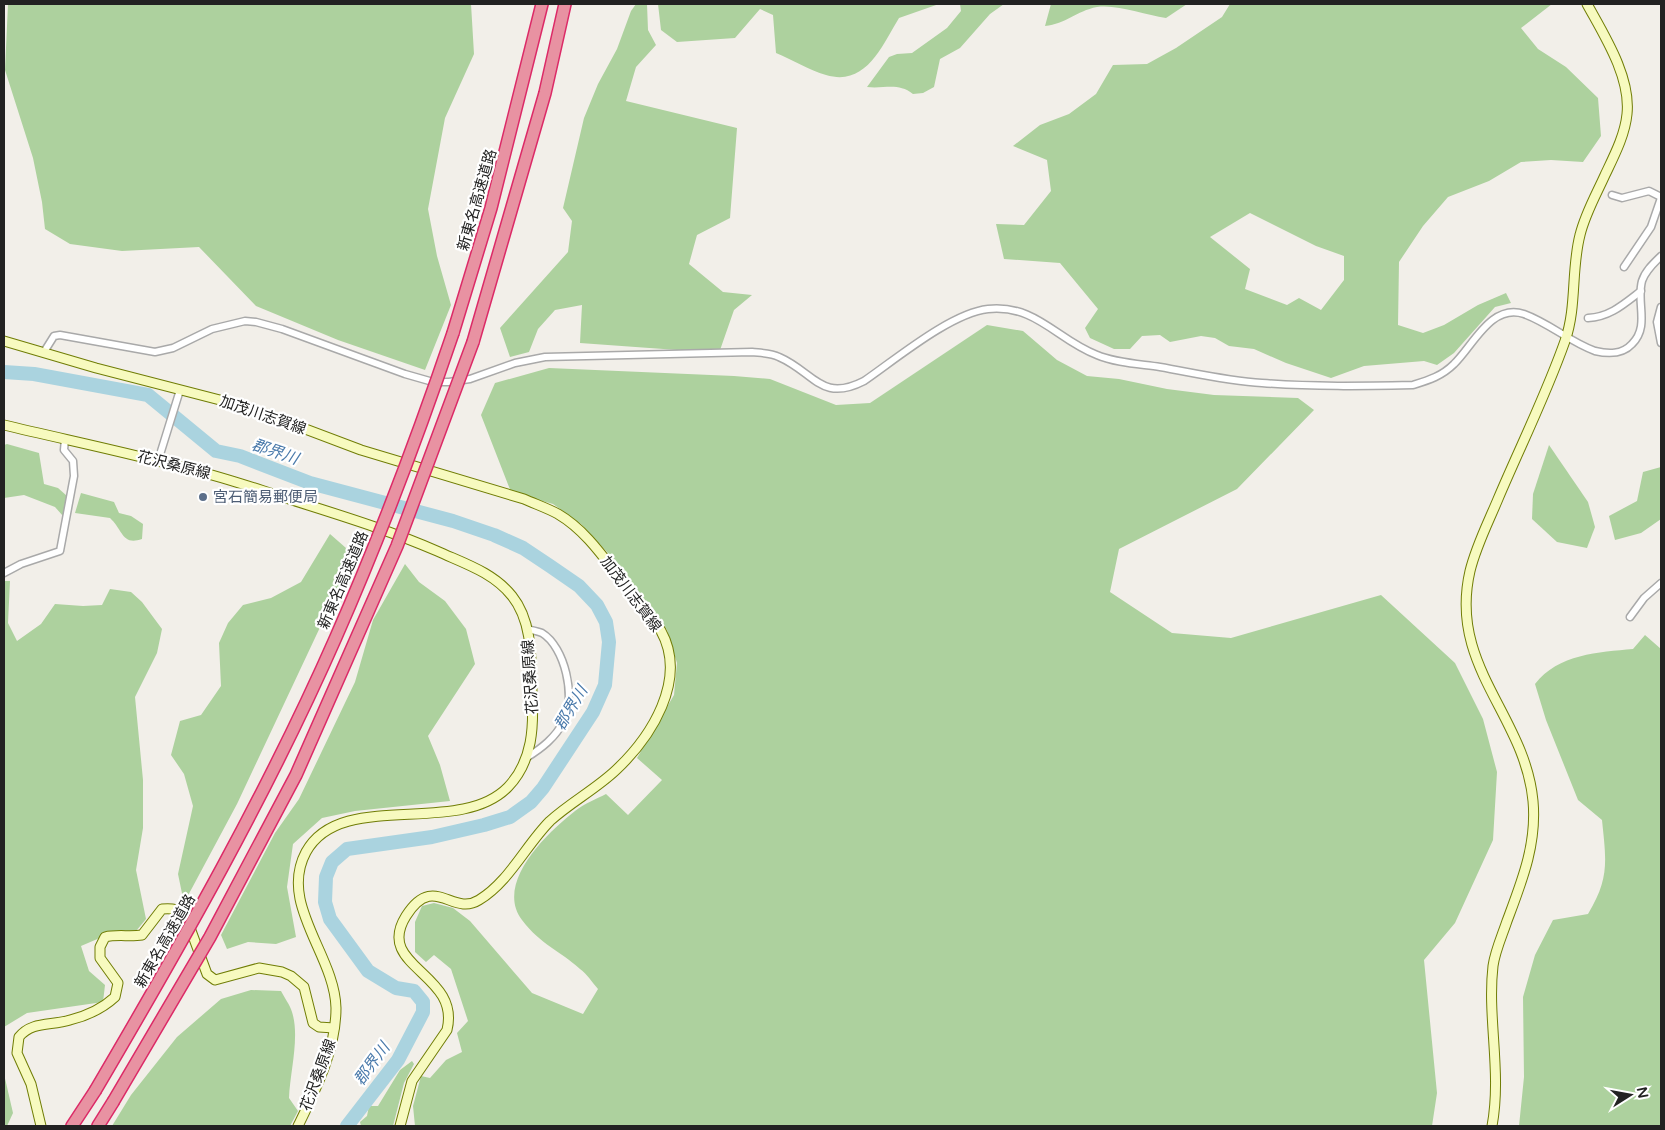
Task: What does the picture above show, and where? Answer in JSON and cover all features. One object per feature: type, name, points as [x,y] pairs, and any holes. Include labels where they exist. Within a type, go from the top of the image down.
[{"type":"highway","name":"新東名高速道路","points":[[72,1126],[95,1091],[178,950],[276,764],[336,637],[420,428],[452,333],[491,208],[542,4]]},
{"type":"highway","points":[[98,1126],[210,938],[296,775],[397,546],[472,342],[545,93],[565,4]]},
{"type":"main road","points":[[1492,1126],[1496,1061],[1493,965],[1499,943],[1526,872],[1534,829],[1534,804],[1531,780],[1525,760],[1506,720],[1486,686],[1476,660],[1469,635],[1467,591],[1478,548],[1566,338],[1579,236],[1620,142],[1627,114],[1627,100],[1622,76],[1587,4]]},
{"type":"main road","name":"加茂川志賀線","points":[[4,341],[179,395],[247,406],[360,450],[524,499],[560,515],[598,550],[644,608],[664,640],[669,661],[667,693],[645,736],[616,770],[568,804],[542,828],[501,880],[480,900],[466,904],[425,896],[418,900],[405,918],[399,939],[403,952],[415,968],[432,982],[445,998],[448,1023],[446,1030],[412,1081],[400,1126]]},
{"type":"main road","name":"花沢桑原線","points":[[4,425],[159,457],[408,538],[485,572],[511,595],[527,629],[530,651],[533,718],[531,743],[525,759],[508,786],[480,804],[425,814],[380,816],[335,826],[311,844],[304,857],[299,876],[299,893],[307,922],[328,967],[336,1007],[328,1056],[298,1126]]},
{"type":"main road","points":[[41,1126],[33,1089],[17,1053],[19,1037],[30,1027],[68,1021],[98,1009],[111,1001],[117,994],[118,983],[100,958],[100,947],[105,937],[142,935],[162,909],[171,908],[181,911],[186,918],[207,974],[215,980],[259,968],[270,969],[292,976],[304,987],[313,1023],[319,1027],[334,1028]]},
{"type":"street","points":[[1612,195],[1622,198],[1650,191],[1661,198],[1651,227],[1624,267]]},
{"type":"street","points":[[44,352],[54,336],[60,335],[155,352],[173,348],[212,329],[249,322],[282,329],[405,374],[433,382],[470,379],[515,363],[545,357],[752,352],[777,356],[821,386],[835,390],[851,388],[964,315],[987,309],[998,309],[1019,311],[1037,318],[1061,336],[1097,356],[1261,383],[1414,385],[1436,378],[1454,364],[1495,318],[1505,314],[1523,314],[1586,348],[1606,354],[1627,348],[1638,338],[1641,330],[1640,290],[1646,273],[1661,256]]},
{"type":"street","points":[[1588,318],[1597,318],[1612,312],[1640,290]]},
{"type":"street","points":[[1661,307],[1659,323],[1661,343]]},
{"type":"street","points":[[159,457],[179,395]]},
{"type":"street","points":[[4,573],[21,564],[60,551],[74,476],[72,461],[64,450],[65,439]]},
{"type":"street","points":[[1630,617],[1644,598],[1661,582]]},
{"type":"street","points":[[525,759],[546,745],[564,721],[569,706],[566,670],[554,647],[542,633],[527,629]]},
{"type":"green space","points":[[8,4],[471,4],[474,54],[445,118],[428,209],[437,256],[451,305],[425,370],[338,340],[256,306],[199,247],[122,251],[70,244],[45,229],[42,202],[33,158],[5,70]]},
{"type":"green space","points":[[636,4],[647,4],[648,30],[656,45],[636,67],[626,101],[737,128],[730,218],[697,235],[689,264],[723,292],[752,295],[734,310],[719,353],[580,343],[582,305],[555,310],[538,329],[529,352],[510,357],[500,328],[568,252],[572,221],[563,208],[584,118],[598,84],[617,49],[631,11]]},
{"type":"green space","points":[[658,4],[939,4],[899,18],[879,52],[862,70],[852,75],[840,77],[820,73],[776,53],[773,15],[760,9],[735,38],[677,42],[661,30]]},
{"type":"green space","points":[[960,4],[1004,4],[990,14],[960,48],[940,59],[934,87],[923,93],[913,94],[897,87],[867,87],[889,57],[897,54],[912,53],[947,28],[961,11]]},
{"type":"green space","points":[[1051,4],[1187,4],[1166,18],[1122,8],[1097,7],[1083,11],[1059,23],[1045,26]]},
{"type":"green space","points":[[1230,4],[1552,4],[1521,28],[1538,49],[1566,67],[1598,98],[1601,136],[1583,162],[1551,160],[1521,162],[1489,181],[1448,197],[1423,226],[1399,262],[1398,325],[1423,333],[1444,325],[1478,305],[1506,293],[1511,303],[1495,307],[1454,353],[1437,365],[1424,361],[1364,366],[1331,378],[1286,363],[1254,349],[1229,346],[1215,338],[1201,336],[1170,342],[1160,335],[1142,336],[1130,349],[1114,349],[1090,338],[1085,328],[1098,309],[1060,263],[1004,259],[996,224],[1024,225],[1051,191],[1047,160],[1013,146],[1040,125],[1069,114],[1096,94],[1113,65],[1147,64],[1176,48],[1222,17]],"holes":[[[1250,213],[1316,246],[1344,256],[1344,280],[1321,310],[1299,298],[1287,305],[1245,289],[1250,269],[1210,237]]]},
{"type":"green space","points":[[987,325],[1023,331],[1057,360],[1087,376],[1119,379],[1167,389],[1214,395],[1298,398],[1314,410],[1237,489],[1119,549],[1110,592],[1172,633],[1231,638],[1381,595],[1455,663],[1483,719],[1497,772],[1493,840],[1455,923],[1424,960],[1437,1093],[1432,1126],[415,1126],[413,1106],[421,1076],[430,1078],[446,1060],[462,1052],[457,1033],[468,1021],[451,969],[434,955],[426,962],[415,952],[415,922],[422,906],[434,903],[453,908],[470,921],[532,993],[583,1014],[598,989],[583,971],[536,936],[522,920],[515,906],[515,890],[519,875],[539,845],[575,811],[606,794],[628,815],[662,780],[637,758],[674,695],[677,663],[667,630],[607,552],[581,524],[553,504],[511,492],[481,415],[495,383],[549,368],[734,376],[770,379],[836,405],[870,403]]},
{"type":"green space","points":[[7,444],[39,453],[44,484],[58,488],[67,496],[63,516],[55,507],[24,495],[4,498],[4,445]]},
{"type":"green space","points":[[1549,445],[1588,502],[1595,527],[1587,548],[1557,542],[1532,519],[1533,494]]},
{"type":"green space","points":[[1661,467],[1661,519],[1641,533],[1615,540],[1609,516],[1637,501],[1643,472]]},
{"type":"green space","points":[[81,493],[114,502],[119,513],[131,516],[143,524],[142,539],[135,541],[127,539],[110,518],[75,513]]},
{"type":"green space","points":[[330,534],[354,555],[237,804],[184,903],[178,874],[193,806],[184,774],[171,755],[180,721],[201,715],[221,686],[219,643],[228,623],[243,605],[271,598],[301,582]]},
{"type":"green space","points":[[405,564],[419,582],[445,601],[466,629],[475,664],[428,736],[440,765],[450,801],[355,811],[322,818],[293,844],[287,887],[296,937],[276,944],[248,942],[227,949],[221,935],[275,833],[299,799],[355,682],[373,620]]},
{"type":"green space","points":[[4,581],[10,581],[8,623],[17,641],[41,624],[55,604],[102,605],[110,589],[131,592],[142,602],[162,629],[157,653],[135,697],[143,780],[143,828],[136,870],[146,919],[131,937],[102,937],[81,946],[89,971],[105,985],[103,1002],[27,1013],[4,1027]]},
{"type":"green space","points":[[1645,635],[1661,649],[1661,1126],[1519,1126],[1524,1077],[1523,997],[1535,955],[1553,920],[1588,914],[1600,890],[1605,868],[1602,820],[1578,800],[1546,720],[1535,684],[1555,666],[1593,653],[1633,649]]},
{"type":"green space","points":[[251,990],[281,991],[292,1012],[295,1043],[289,1098],[298,1111],[290,1126],[112,1126],[131,1095],[177,1037],[221,999]]},
{"type":"green space","points":[[412,1061],[414,1064],[404,1083],[393,1126],[361,1126],[360,1122],[367,1116],[369,1106],[378,1106],[400,1070]]},
{"type":"green space","points":[[4,1074],[13,1113],[7,1126],[4,1126]]},
{"type":"waterway","name":"郡界川","points":[[4,372],[34,374],[148,395],[216,451],[240,456],[310,483],[453,521],[494,535],[523,548],[579,586],[597,605],[606,622],[609,642],[605,685],[593,712],[543,788],[531,802],[510,817],[484,825],[432,837],[347,849],[332,862],[326,877],[325,902],[330,919],[368,971],[396,988],[414,991],[423,1002],[423,1012],[398,1060],[347,1126]]},
{"type":"place","name":"宮石簡易郵便局","points":[[203,497]]}]
